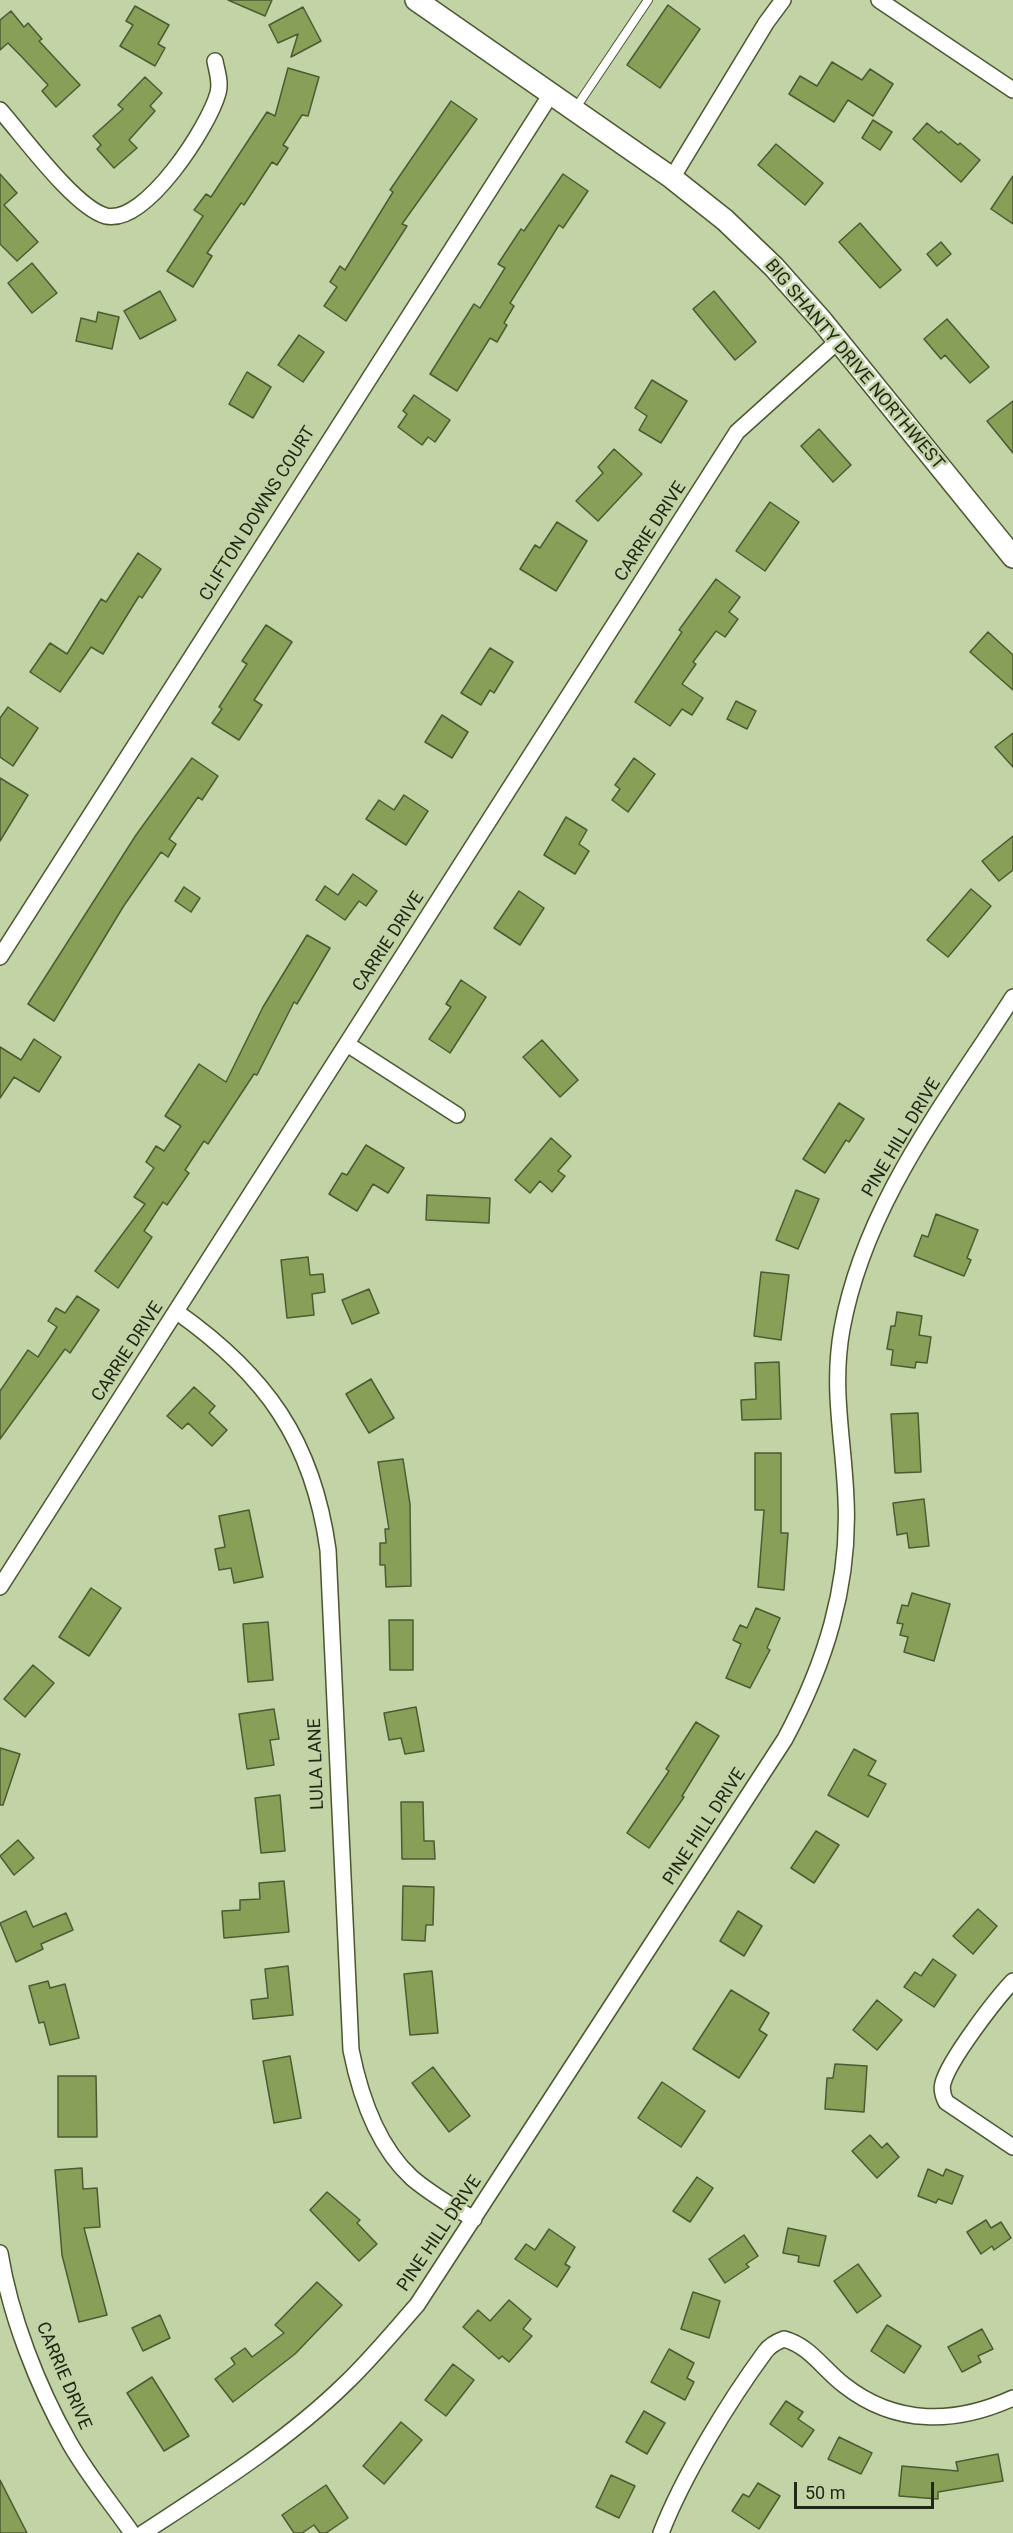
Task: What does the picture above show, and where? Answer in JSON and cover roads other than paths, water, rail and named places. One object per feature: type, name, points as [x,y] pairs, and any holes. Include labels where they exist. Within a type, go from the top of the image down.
[{"type":"street","name":"BIG SHANTY DRIVE NORTHWEST","points":[[416,0],[672,178],[725,220],[774,267],[838,340],[1013,557]]},
{"type":"street","points":[[672,178],[766,23],[783,0]]},
{"type":"street","points":[[879,0],[1013,90]]},
{"type":"street","points":[[0,110],[87,207],[109,217],[126,214],[141,207],[159,190],[212,107],[218,91],[219,78],[215,61]]},
{"type":"street","name":"CLIFTON DOWNS COURT","points":[[0,957],[551,94]]},
{"type":"street","name":"CARRIE DRIVE","points":[[0,1587],[738,432],[838,340]]},
{"type":"street","name":"PINE HILL DRIVE","points":[[143,2533],[279,2439],[347,2383],[417,2305],[749,1796],[805,1702],[833,1622],[845,1551],[846,1500],[837,1408],[842,1330],[850,1292],[885,1199],[907,1160],[1013,997]]},
{"type":"street","points":[[347,1044],[457,1115]]},
{"type":"street","name":"LULA LANE","points":[[177,1312],[218,1342],[249,1372],[285,1419],[309,1467],[322,1508],[328,1550],[349,2014],[351,2050],[357,2082],[372,2121],[391,2152],[411,2176],[474,2219]]},
{"type":"street","points":[[1013,1981],[986,2014],[949,2070],[942,2084],[942,2094],[951,2106],[1013,2147]]},
{"type":"street","name":"CARRIE DRIVE","points":[[0,2253],[28,2350],[50,2404],[70,2444],[132,2533]]},
{"type":"street","points":[[661,2533],[699,2457],[734,2400],[764,2353],[774,2343],[784,2339],[803,2345],[845,2386],[872,2403],[900,2413],[943,2418],[987,2410],[1013,2398]]},
{"type":"lane","points":[[574,110],[648,0]]}]
